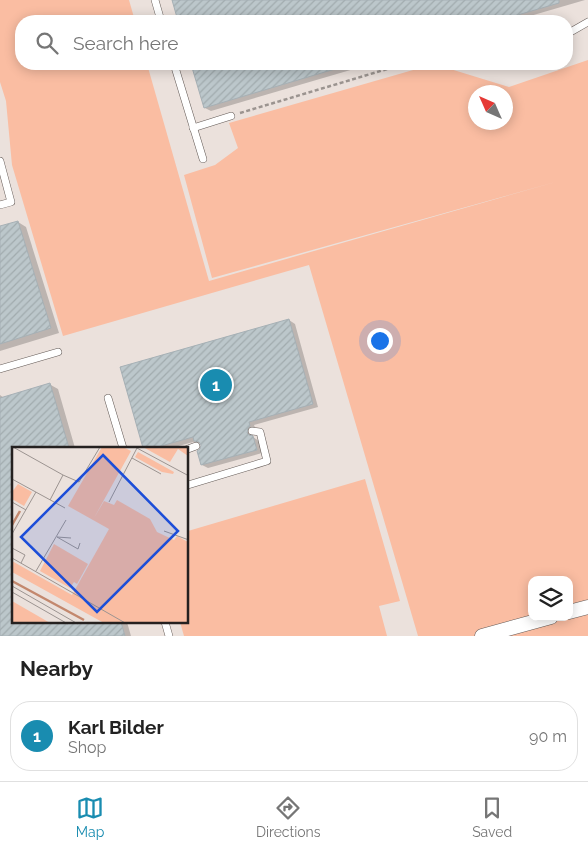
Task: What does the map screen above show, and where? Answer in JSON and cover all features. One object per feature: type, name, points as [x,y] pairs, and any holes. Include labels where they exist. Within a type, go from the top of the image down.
[{"type":"street","points":[[573,611],[588,607]]},
{"type":"street","points":[[482,636],[536,621]]},
{"type":"lane","points":[[155,0],[159,15]]},
{"type":"lane","points":[[573,31],[588,22]]},
{"type":"lane","points":[[176,70],[203,160]]},
{"type":"lane","points":[[194,128],[231,116]]},
{"type":"lane","points":[[0,161],[11,202],[0,205]]},
{"type":"lane","points":[[0,369],[58,352]]},
{"type":"lane","points":[[108,398],[123,447]]},
{"type":"lane","points":[[189,485],[267,461],[260,432],[252,431]]},
{"type":"lane","points":[[189,449],[196,446]]},
{"type":"path","points":[[231,116],[384,70]]},
{"type":"shaded area","points":[[0,0],[129,0],[133,15],[15,15],[15,70],[149,70],[209,281],[559,181],[212,278],[184,175],[215,165],[238,148],[229,123],[413,70],[454,70],[502,85],[468,85],[468,130],[513,130],[513,86],[559,70],[573,70],[573,65],[588,60],[588,636],[418,636],[309,265],[63,336],[12,165],[6,101],[0,82]]},
{"type":"shaded area","points":[[365,479],[400,601],[379,606],[387,636],[184,636],[181,624],[189,624],[189,531]]},
{"type":"building","points":[[172,0],[559,0],[559,3],[518,15],[176,15]]},
{"type":"building","points":[[193,70],[332,70],[204,108]]},
{"type":"building","points":[[18,221],[51,328],[0,344],[0,226]]},
{"type":"building","points":[[289,319],[313,404],[249,422],[250,426],[247,433],[253,436],[257,450],[201,465],[197,451],[201,445],[199,442],[194,441],[193,437],[158,447],[143,447],[120,367]]},
{"type":"building","points":[[50,383],[69,447],[12,447],[12,624],[122,624],[125,636],[0,636],[0,398]]},
{"type":"place","name":"Karl Bilder","points":[[216,385]]}]
